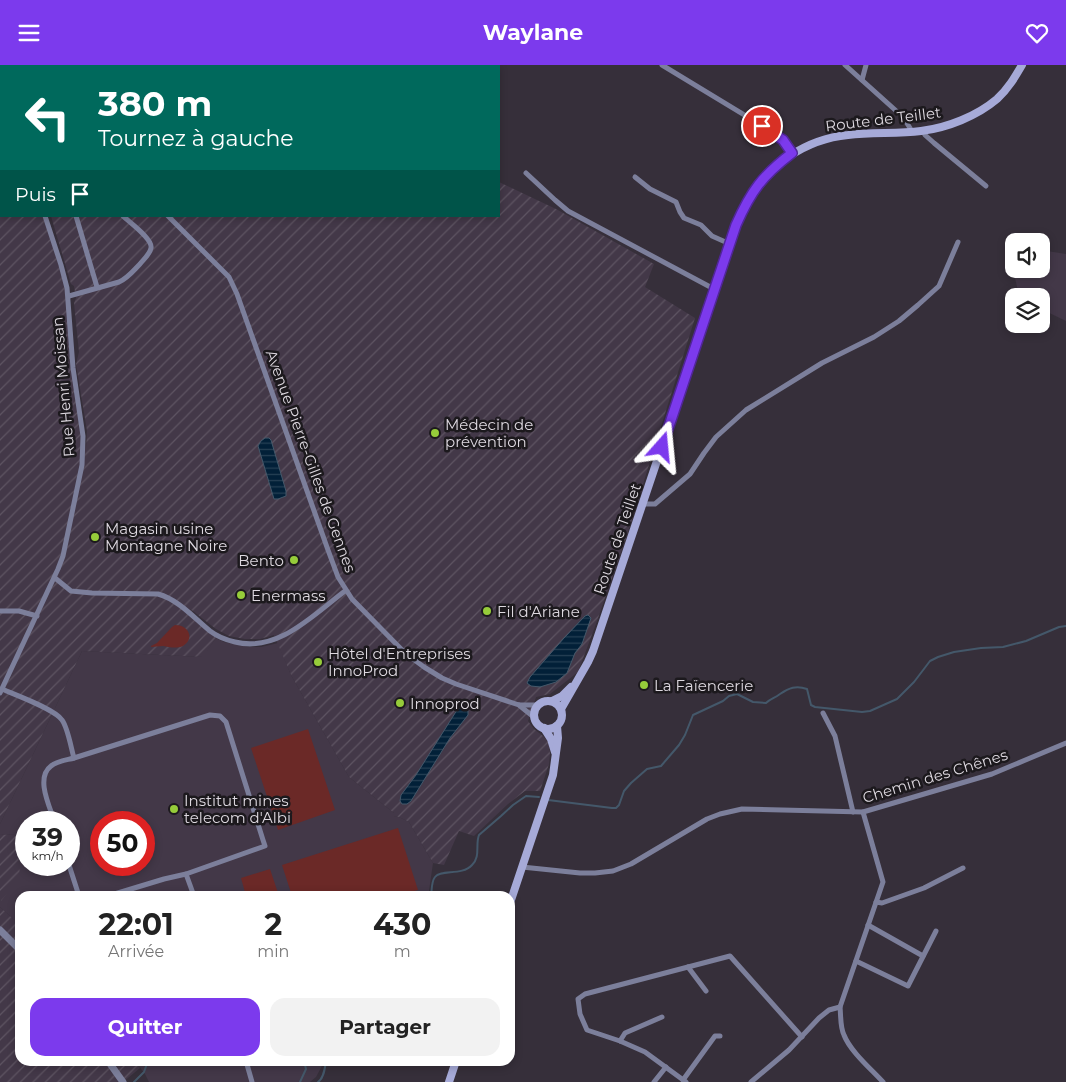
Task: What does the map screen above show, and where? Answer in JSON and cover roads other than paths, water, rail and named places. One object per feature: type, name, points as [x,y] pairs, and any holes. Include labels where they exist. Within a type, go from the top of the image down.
[{"type":"main road","name":"Route de Teillet","points":[[562,709],[593,651],[730,244],[747,202],[760,182],[775,166],[792,153],[828,138],[848,135],[923,131],[948,125],[979,112],[997,99],[1010,85],[1022,65]]},
{"type":"main road","name":"Route de Teillet","points":[[552,701],[562,696],[578,681]]},
{"type":"main road","points":[[544,728],[548,729],[557,726],[561,720],[562,709],[552,701],[544,701],[538,705],[534,713],[538,724],[544,728],[551,739],[556,756]]},
{"type":"main road","points":[[514,891],[553,775],[558,738],[557,726]]},
{"type":"main road","points":[[449,1082],[454,1066]]},
{"type":"street","points":[[662,65],[774,133],[783,140],[792,153]]},
{"type":"street","points":[[845,65],[903,117],[911,132]]},
{"type":"street","points":[[862,80],[866,65]]},
{"type":"street","points":[[923,131],[934,143],[986,186]]},
{"type":"street","points":[[526,173],[554,201],[568,211],[714,289]]},
{"type":"street","points":[[635,177],[650,189],[676,202],[684,218],[701,225],[712,236],[730,244]]},
{"type":"street","name":"Rue Henri Moissan","points":[[1,691],[55,578],[63,555],[83,455],[83,437],[73,368],[69,296],[45,217]]},
{"type":"street","points":[[76,217],[97,287]]},
{"type":"street","points":[[69,296],[125,279],[148,255],[151,243],[125,217]]},
{"type":"street","name":"Avenue Pierre-Gilles de Gennes","points":[[169,217],[229,277],[237,293],[328,551],[338,577],[352,599],[405,653],[442,678],[519,705],[538,705]]},
{"type":"street","points":[[643,505],[655,504],[690,474],[716,437],[746,410],[822,363],[874,337],[900,321],[939,286],[958,242]]},
{"type":"street","points":[[55,578],[71,591],[158,594],[167,597],[176,602],[213,633],[226,640],[244,644],[270,641],[290,632],[346,591]]},
{"type":"street","points":[[0,611],[19,611],[37,616]]},
{"type":"street","points":[[1,691],[49,709],[59,715],[63,721],[74,758]]},
{"type":"street","name":"Avenue Pierre-Gilles de Gennes","points":[[519,705],[535,718]]},
{"type":"street","points":[[823,713],[835,736],[853,812]]},
{"type":"street","points":[[51,811],[43,784],[45,773],[52,765],[210,715],[220,716],[226,722],[264,839],[264,847],[186,874],[124,891]]},
{"type":"street","name":"Chemin des Chênes","points":[[522,867],[585,873],[613,871],[631,864],[707,819],[742,809],[863,812],[992,774],[1066,743]]},
{"type":"street","points":[[863,812],[883,882],[840,1007],[843,1035],[849,1046],[883,1082]]},
{"type":"street","points":[[876,902],[882,903],[924,888],[963,868]]},
{"type":"street","points":[[186,874],[192,891]]},
{"type":"street","points":[[73,876],[77,891]]},
{"type":"street","points":[[868,925],[924,956]]},
{"type":"street","points":[[0,930],[15,945]]},
{"type":"street","points":[[856,961],[908,986],[936,931]]},
{"type":"street","points":[[720,1036],[715,1036],[684,1081],[645,1052],[620,1041],[586,1030],[580,1014],[578,999],[586,994],[730,956],[802,1037]]},
{"type":"street","points":[[688,967],[706,991]]},
{"type":"street","points":[[751,1082],[789,1050],[829,1010],[840,1007]]},
{"type":"street","points":[[620,1041],[625,1033],[662,1017]]},
{"type":"street","points":[[112,1066],[123,1082]]},
{"type":"street","points":[[247,1066],[252,1082]]},
{"type":"street","points":[[654,1082],[666,1067]]},
{"type":"water","points":[[265,438],[271,440],[286,491],[286,496],[278,499],[274,499],[258,446]]},
{"type":"water","points":[[588,615],[591,618],[582,644],[575,653],[567,673],[556,682],[540,687],[531,686],[527,683],[564,638]]},
{"type":"water","points":[[460,708],[468,710],[468,715],[450,738],[411,801],[407,804],[402,804],[400,801],[401,795]]},
{"type":"waterway","points":[[548,800],[616,808],[624,791],[631,783],[647,769],[661,766],[679,745],[693,715],[723,701],[729,696],[737,694],[753,702],[766,703],[786,690],[799,687],[807,689],[811,705],[815,707],[862,712],[870,711],[897,699],[914,682],[930,661],[938,657],[954,652],[1003,647],[1026,641],[1059,627],[1066,626]]},
{"type":"waterway","points":[[432,891],[435,877],[442,873],[463,870],[475,862],[479,835],[513,805],[526,796],[539,797]]},
{"type":"waterway","points":[[134,1082],[144,1072],[146,1066]]},
{"type":"waterway","points":[[300,1082],[306,1069],[305,1066]]},
{"type":"waterway","points":[[318,1082],[323,1075],[325,1066]]},
{"type":"place","name":"Médecin de prévention","points":[[435,433]]},
{"type":"place","name":"Magasin usine Montagne Noire","points":[[95,537]]},
{"type":"place","name":"Bento","points":[[294,560]]},
{"type":"place","name":"Enermass","points":[[241,595]]},
{"type":"place","name":"Fil d'Ariane","points":[[487,611]]},
{"type":"place","name":"Hôtel d'Entreprises InnoProd","points":[[318,662]]},
{"type":"place","name":"La Faïencerie","points":[[644,685]]},
{"type":"place","name":"Innoprod","points":[[400,703]]},
{"type":"place","name":"Institut mines telecom d'Albi","points":[[174,809]]}]
